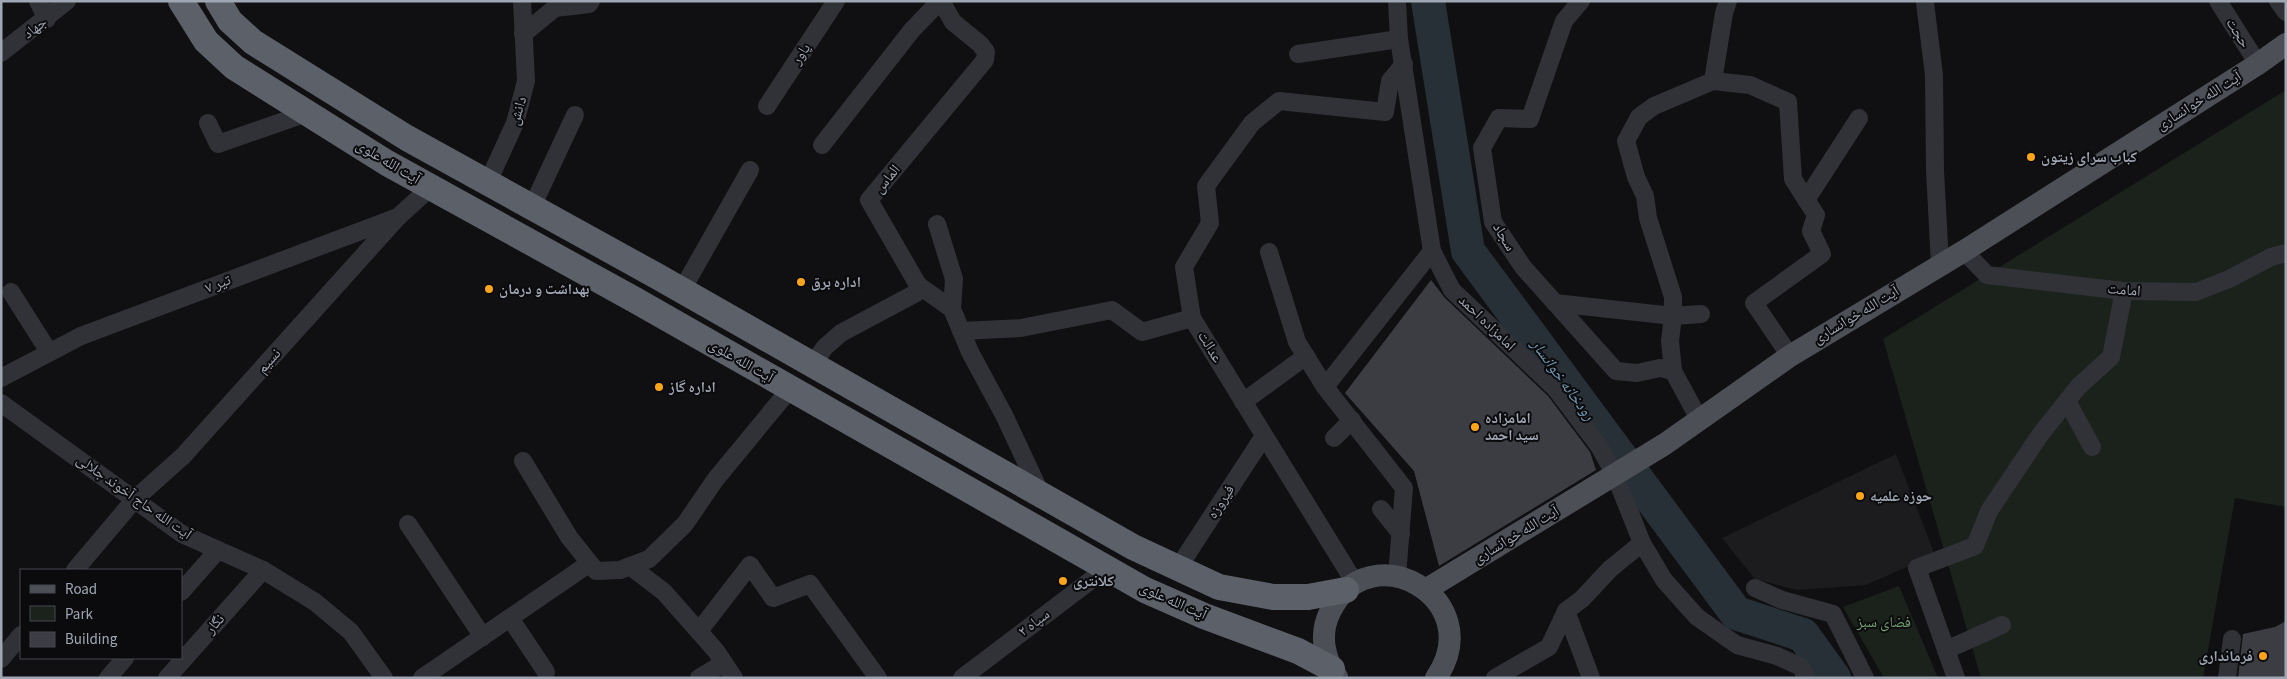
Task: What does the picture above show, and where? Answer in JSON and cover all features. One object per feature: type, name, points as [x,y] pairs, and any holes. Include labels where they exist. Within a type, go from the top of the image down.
[{"type":"highway","name":"آیت الله علوی","points":[[218,1],[230,21],[253,42],[407,138],[682,290],[1133,548],[1220,587],[1273,597],[1308,597],[1350,587]]},
{"type":"highway","name":"آیت الله علوی","points":[[181,3],[206,41],[234,67],[431,187],[635,300],[1145,590],[1204,616],[1298,651],[1335,674]]},
{"type":"main road","name":"آیت الله خوانساری","points":[[1427,589],[1648,454],[1790,356],[1964,251],[2258,64],[2286,44]]},
{"type":"main road","points":[[1335,674],[1325,653],[1323,636],[1330,611],[1350,587],[1375,576],[1397,576],[1413,581],[1427,589],[1439,602],[1447,619],[1450,636],[1448,654],[1443,668],[1436,678]]},
{"type":"main road","points":[[1448,654],[1456,678]]},
{"type":"street","points":[[38,1],[47,19]]},
{"type":"street","name":"جهاد","points":[[1,53],[47,19],[67,1]]},
{"type":"street","name":"دانش","points":[[488,182],[516,123],[526,81],[522,34],[522,1]]},
{"type":"street","points":[[522,34],[555,8],[589,4],[591,1]]},
{"type":"street","name":"پاور","points":[[767,106],[836,1]]},
{"type":"street","points":[[822,146],[912,30],[941,1]]},
{"type":"street","name":"الماس","points":[[918,285],[869,200],[985,60],[986,52],[980,44],[953,22],[941,1]]},
{"type":"street","name":"امامزاده احمد","points":[[1397,1],[1399,39],[1432,251],[1452,290],[1556,389],[1599,446],[1615,474],[1642,543],[1664,580],[1697,617],[1737,645],[1777,656],[1801,667],[1806,678]]},
{"type":"street","name":"سجاد","points":[[1581,1],[1564,21],[1530,119],[1499,118],[1482,148],[1493,222],[1524,267],[1616,371],[1637,372],[1660,368],[1673,371]]},
{"type":"street","points":[[1713,81],[1724,12],[1728,1]]},
{"type":"street","name":"حجت","points":[[2218,1],[2258,64]]},
{"type":"street","points":[[2278,1],[2286,12]]},
{"type":"street","points":[[1925,3],[1934,75],[1935,171],[1940,264]]},
{"type":"street","points":[[1298,54],[1399,39]]},
{"type":"street","points":[[1192,318],[1184,267],[1210,223],[1206,186],[1252,123],[1279,101],[1385,112],[1390,81],[1404,64]]},
{"type":"street","points":[[1699,419],[1673,371],[1670,341],[1673,297],[1648,218],[1645,196],[1636,177],[1626,141],[1639,117],[1654,106],[1713,81],[1750,85],[1788,102],[1793,180],[1816,215],[1811,231],[1822,254],[1754,303],[1790,356]]},
{"type":"street","points":[[208,123],[218,144],[307,113]]},
{"type":"street","points":[[532,206],[575,115]]},
{"type":"street","points":[[1806,200],[1860,118]]},
{"type":"street","points":[[682,290],[750,170]]},
{"type":"street","name":"۷ تیر","points":[[1,378],[81,336],[398,217],[431,187]]},
{"type":"street","name":"نسیم","points":[[76,569],[135,499],[183,456],[398,217]]},
{"type":"street","points":[[937,224],[954,278],[952,310],[970,352],[1004,415],[1041,494]]},
{"type":"street","points":[[1325,386],[1432,251]]},
{"type":"street","name":"امامت","points":[[1964,251],[1987,275],[2124,290],[2196,292],[2230,278],[2271,257],[2286,253]]},
{"type":"street","points":[[1269,252],[1297,342],[1325,386],[1404,488],[1397,576]]},
{"type":"street","points":[[813,364],[825,347],[841,333],[916,293],[918,285],[952,310]]},
{"type":"street","points":[[1956,678],[1917,568],[1975,546],[1994,504],[2040,435],[2078,388],[2111,357],[2124,290]]},
{"type":"street","points":[[11,292],[49,352]]},
{"type":"street","points":[[1555,303],[1673,316],[1701,314]]},
{"type":"street","name":"عدالت","points":[[961,331],[1021,328],[1112,310],[1142,332],[1192,318],[1264,436],[1350,587]]},
{"type":"street","points":[[1243,402],[1306,356]]},
{"type":"street","points":[[523,461],[569,537],[596,571],[620,570],[649,559],[685,524],[715,480],[790,389]]},
{"type":"street","points":[[2068,401],[2092,447]]},
{"type":"street","name":"آیت الله حاج آخوند جلالی","points":[[1,403],[182,534],[263,570],[315,602],[351,632],[384,678]]},
{"type":"street","points":[[1334,438],[1352,420]]},
{"type":"street","name":"فیروزه","points":[[1178,568],[1264,436]]},
{"type":"street","points":[[1381,509],[1401,534]]},
{"type":"street","points":[[408,524],[483,637]]},
{"type":"street","points":[[1495,678],[1549,647],[1566,611],[1582,599],[1610,569],[1642,543]]},
{"type":"street","points":[[182,591],[218,550]]},
{"type":"street","points":[[422,678],[590,564]]},
{"type":"street","points":[[699,631],[750,565],[773,598],[810,584],[878,678]]},
{"type":"street","points":[[630,566],[664,592],[699,631],[734,678]]},
{"type":"street","name":"سپاه ۲","points":[[962,678],[1107,568]]},
{"type":"street","name":"نگار","points":[[167,678],[263,570]]},
{"type":"street","points":[[1755,588],[1782,600],[1833,614],[1865,678]]},
{"type":"street","points":[[1566,611],[1591,678]]},
{"type":"street","points":[[510,618],[546,672]]},
{"type":"street","points":[[1946,650],[2002,625]]},
{"type":"street","points":[[1,659],[20,636]]},
{"type":"street","points":[[2227,678],[2232,639]]},
{"type":"street","points":[[108,678],[124,659]]},
{"type":"street","points":[[699,678],[724,663]]},
{"type":"shaded area","name":"حوزه علمیه","points":[[1896,454],[1934,553],[1916,563],[1866,585],[1797,590],[1755,579],[1722,538]]},
{"type":"green space","points":[[2286,90],[2286,507],[2235,498],[2203,678],[1981,678],[1883,339]]},
{"type":"green space","name":"فضای سبز","points":[[1899,586],[1938,678],[1884,678],[1843,607]]},
{"type":"building","name":"امامزاده سید احمد","points":[[1431,280],[1445,298],[1548,396],[1590,452],[1596,470],[1439,566],[1414,471],[1345,393]]},
{"type":"building","name":"فرمانداری","points":[[2286,621],[2286,678],[2238,678],[2243,634],[2275,627]]},
{"type":"waterway","name":"رودخانه خوانسار","points":[[1428,1],[1468,251],[1736,613],[1803,635],[1834,678]]},
{"type":"place","name":"کباب سرای زیتون","points":[[2031,157]]},
{"type":"place","name":"اداره برق","points":[[801,282]]},
{"type":"place","name":"بهداشت و درمان","points":[[489,289]]},
{"type":"place","name":"اداره گاز","points":[[659,387]]},
{"type":"place","name":"امامزاده سید احمد","points":[[1475,427]]},
{"type":"place","name":"حوزه علمیه","points":[[1860,496]]},
{"type":"place","name":"کلانتری","points":[[1063,581]]},
{"type":"place","name":"فرمانداری","points":[[2263,656]]}]
